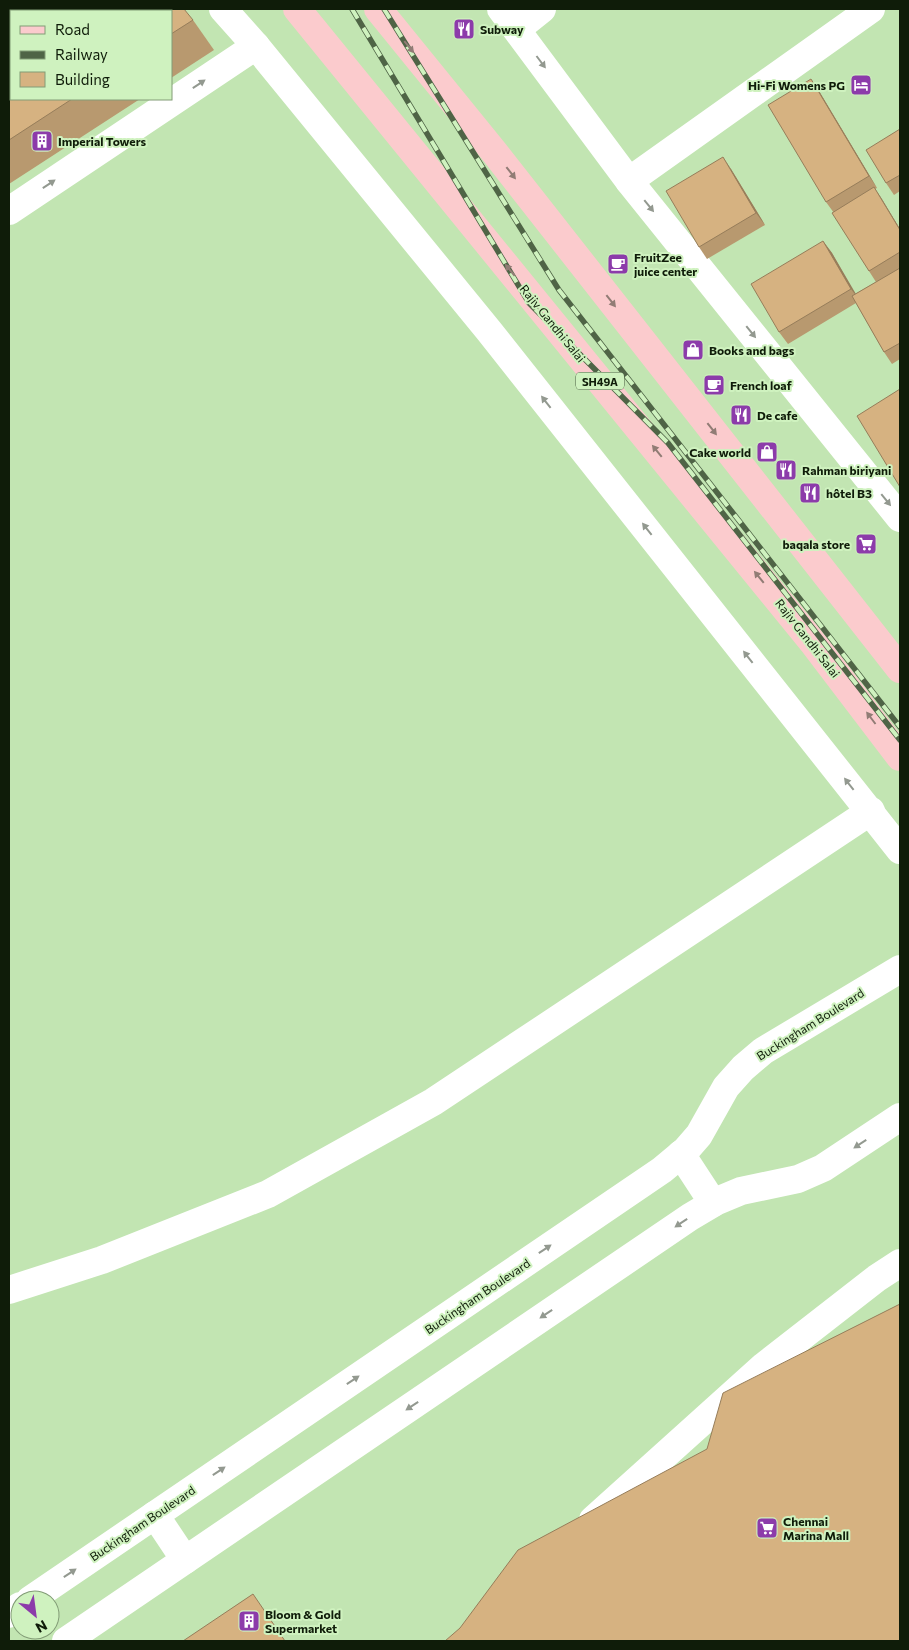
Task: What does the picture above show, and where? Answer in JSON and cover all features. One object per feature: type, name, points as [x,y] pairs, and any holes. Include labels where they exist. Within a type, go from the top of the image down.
[{"type":"main road","name":"Rajiv Gandhi Salai","points":[[297,9],[808,636],[900,757]]},
{"type":"main road","points":[[378,9],[495,153],[900,668]]},
{"type":"street","points":[[223,9],[256,46],[495,338],[900,850]]},
{"type":"street","points":[[542,9],[509,19],[629,181],[900,518]]},
{"type":"street","points":[[629,181],[871,9]]},
{"type":"street","points":[[9,211],[256,46]]},
{"type":"street","points":[[9,1290],[102,1260],[268,1194],[424,1107],[871,811]]},
{"type":"street","name":"Buckingham Boulevard","points":[[45,1590],[662,1170],[699,1135],[726,1087],[743,1068],[763,1051],[900,969]]},
{"type":"street","points":[[66,1641],[690,1217],[713,1203],[741,1191],[798,1179],[823,1168],[900,1117]]},
{"type":"street","points":[[681,1154],[713,1203]]},
{"type":"street","points":[[575,1536],[764,1366],[877,1278],[900,1263]]},
{"type":"street","points":[[154,1515],[185,1560]]},
{"type":"building","points":[[184,9],[193,20],[172,33],[172,10],[44,10]]},
{"type":"building","points":[[9,34],[10,100],[70,100],[9,140]]},
{"type":"building","points":[[811,79],[869,176],[826,202],[768,105]]},
{"type":"building","points":[[900,129],[900,175],[886,183],[866,150]]},
{"type":"building","points":[[723,157],[756,213],[699,247],[666,191]]},
{"type":"building","points":[[874,187],[900,230],[900,252],[869,271],[832,213]]},
{"type":"building","points":[[823,241],[851,289],[779,332],[751,284]]},
{"type":"building","points":[[900,268],[900,343],[884,352],[852,296]]},
{"type":"building","points":[[900,389],[900,487],[857,416]]},
{"type":"building","name":"Chennai Marina Mall","points":[[900,1304],[900,1641],[445,1641],[460,1628],[518,1550],[707,1449],[723,1393]]},
{"type":"building","name":"Bloom & Gold Supermarket","points":[[253,1594],[285,1641],[183,1641]]},
{"type":"railway","points":[[352,9],[529,303],[668,443],[900,740]]},
{"type":"railway","points":[[384,9],[559,290],[900,727]]},
{"type":"place","name":"Subway","points":[[464,29]]},
{"type":"place","name":"Hi-Fi Womens PG","points":[[861,85]]},
{"type":"place","name":"Imperial Towers","points":[[42,141]]},
{"type":"place","name":"FruitZee juice center","points":[[618,264]]},
{"type":"place","name":"Books and bags","points":[[693,350]]},
{"type":"place","name":"French loaf","points":[[714,385]]},
{"type":"place","name":"De cafe","points":[[741,415]]},
{"type":"place","name":"Cake world","points":[[767,452]]},
{"type":"place","name":"Rahman biriyani","points":[[786,470]]},
{"type":"place","name":"hôtel B3","points":[[810,493]]},
{"type":"place","name":"baqala store","points":[[866,544]]},
{"type":"place","name":"Chennai Marina Mall","points":[[767,1528]]},
{"type":"place","name":"Bloom & Gold Supermarket","points":[[249,1621]]}]
